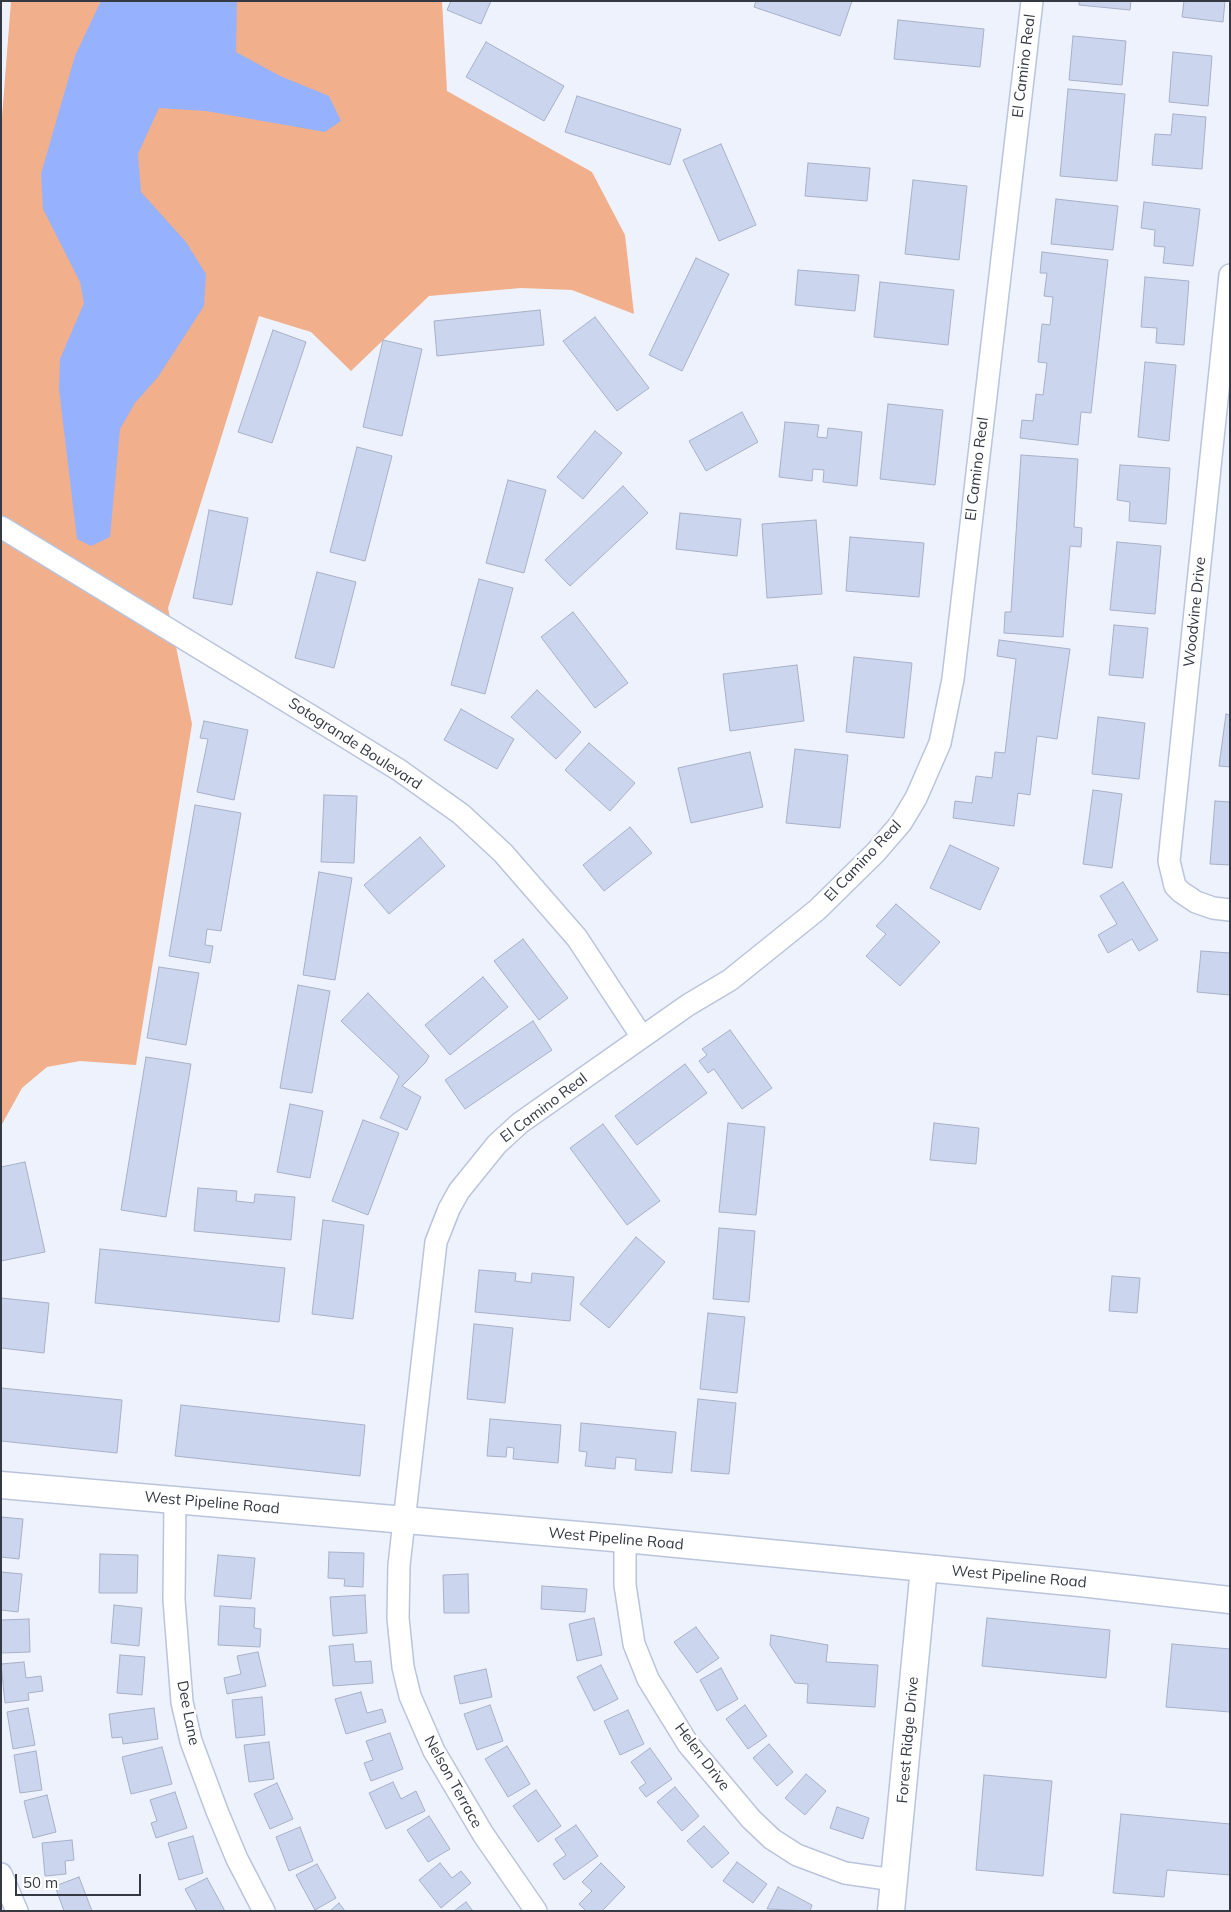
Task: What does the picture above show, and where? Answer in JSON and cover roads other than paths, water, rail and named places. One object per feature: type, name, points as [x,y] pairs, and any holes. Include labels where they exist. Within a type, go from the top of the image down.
[{"type":"main road","name":"West Pipeline Road","points":[[1,1485],[625,1539],[1080,1583],[1230,1600]]},
{"type":"main road","name":"Forest Ridge Drive","points":[[891,1911],[924,1568]]},
{"type":"street","name":"El Camino Real","points":[[404,1520],[436,1242],[449,1209],[459,1191],[497,1144],[520,1123],[642,1037],[730,980],[817,910],[876,852],[901,823],[916,798],[940,744],[953,679],[1032,1]]},
{"type":"street","name":"Woodvine Drive","points":[[1230,275],[1169,861],[1175,886],[1180,892],[1196,902],[1213,908],[1230,910]]},
{"type":"street","name":"Sotogrande Boulevard","points":[[1,527],[399,770],[460,814],[503,853],[577,938],[642,1037]]},
{"type":"street","name":"Dee Lane","points":[[175,1500],[174,1600],[182,1702],[192,1741],[217,1811],[237,1859],[264,1911]]},
{"type":"street","name":"Nelson Terrace","points":[[404,1520],[399,1564],[398,1618],[403,1667],[410,1696],[434,1751],[483,1834],[536,1911]]},
{"type":"street","name":"Helen Drive","points":[[625,1539],[625,1584],[634,1644],[648,1679],[688,1744],[751,1819],[789,1850],[817,1864],[844,1873],[894,1880]]},
{"type":"street","points":[[1,1874],[10,1907]]},
{"type":"water","points":[[101,1],[237,1],[236,52],[280,76],[329,96],[341,121],[325,132],[206,111],[159,108],[138,154],[141,192],[186,242],[206,274],[204,306],[158,377],[135,403],[120,429],[110,537],[91,546],[77,539],[59,389],[60,359],[84,303],[80,282],[43,209],[41,174],[75,56]]}]
